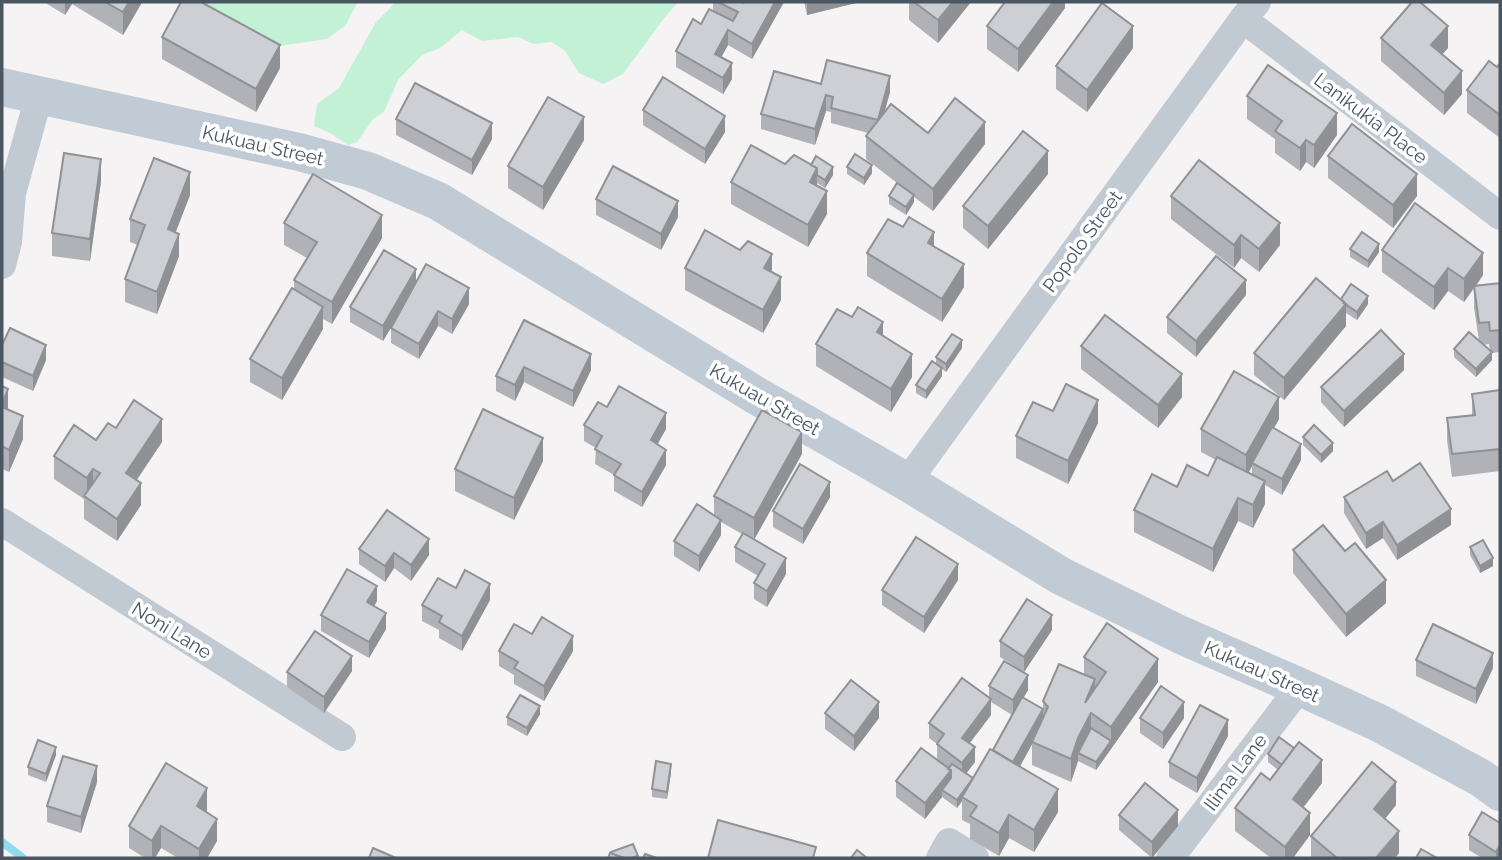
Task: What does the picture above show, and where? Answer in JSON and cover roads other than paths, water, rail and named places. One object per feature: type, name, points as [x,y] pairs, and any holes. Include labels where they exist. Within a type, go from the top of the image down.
[{"type":"street","name":"Lanikukia Place","points":[[1250,10],[1500,216]]},
{"type":"street","name":"Popolo Street","points":[[907,482],[1250,10]]},
{"type":"street","name":"Kukuau Street","points":[[2,88],[299,152],[368,171],[438,201],[757,396],[907,482],[1061,576],[1181,635],[1379,723],[1481,778],[1500,792]]},
{"type":"street","points":[[2,265],[8,242],[12,193],[39,96]]},
{"type":"street","name":"Noni Lane","points":[[2,522],[342,737]]},
{"type":"street","name":"Ilima Lane","points":[[1170,858],[1300,687]]},
{"type":"street","points":[[940,858],[949,842],[975,858]]},
{"type":"waterway","points":[[2,842],[23,858]]}]
